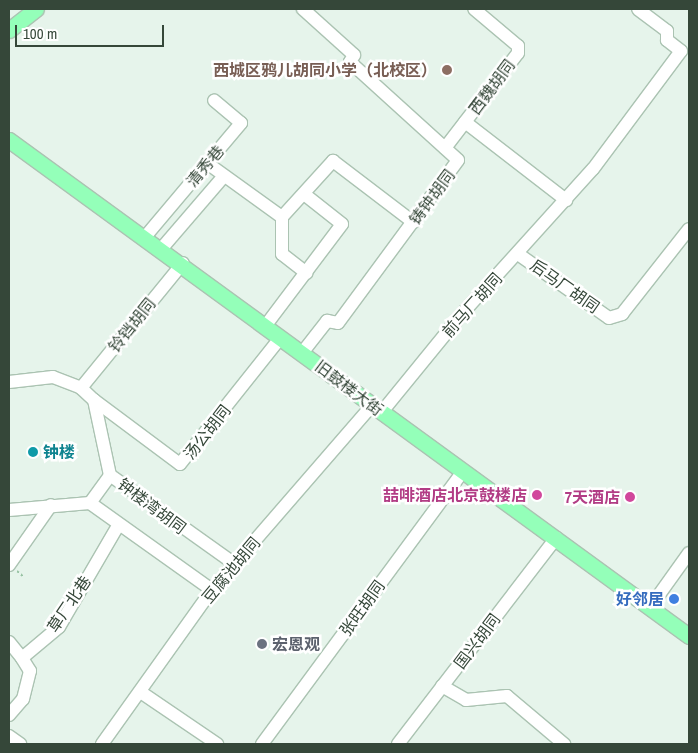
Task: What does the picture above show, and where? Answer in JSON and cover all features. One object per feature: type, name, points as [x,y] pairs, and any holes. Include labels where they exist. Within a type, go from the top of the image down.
[{"type":"main road","points":[[9,30],[36,9]]},
{"type":"main road","name":"旧鼓楼大街","points":[[9,140],[183,263],[462,472],[651,606],[689,636]]},
{"type":"street","name":"铸钟胡同","points":[[302,353],[326,321],[338,323],[458,160],[350,62],[354,55],[304,9]]},
{"type":"street","name":"西魏胡同","points":[[445,148],[518,53],[518,46],[474,9]]},
{"type":"street","name":"前马厂胡同","points":[[377,409],[566,200],[681,51],[667,40],[667,31],[638,9]]},
{"type":"street","name":"清秀巷","points":[[145,237],[242,123],[214,100]]},
{"type":"street","points":[[465,122],[566,200]]},
{"type":"street","points":[[306,273],[282,254],[282,217],[334,160],[413,222]]},
{"type":"street","points":[[207,163],[282,217]]},
{"type":"street","points":[[162,248],[224,176]]},
{"type":"street","points":[[266,325],[342,224],[304,194]]},
{"type":"street","name":"后马厂胡同","points":[[518,254],[609,318],[622,314],[689,228]]},
{"type":"street","name":"铃铛胡同","points":[[82,388],[183,263]]},
{"type":"street","name":"汤公胡同","points":[[94,400],[180,464],[281,337]]},
{"type":"street","points":[[9,382],[53,377],[82,388],[94,400]]},
{"type":"street","name":"钟楼湾胡同","points":[[94,400],[110,475],[234,564]]},
{"type":"street","name":"豆腐池胡同","points":[[102,744],[142,693],[212,590],[377,409]]},
{"type":"street","name":"张旺胡同","points":[[262,744],[462,472]]},
{"type":"street","points":[[90,503],[110,475]]},
{"type":"street","points":[[9,510],[90,503],[212,590]]},
{"type":"street","points":[[9,565],[51,505]]},
{"type":"street","name":"草厂北巷","points":[[22,658],[59,626],[119,524]]},
{"type":"street","name":"国兴胡同","points":[[398,744],[556,538]]},
{"type":"street","points":[[651,606],[689,553]]},
{"type":"street","points":[[9,642],[30,671],[25,690],[9,715]]},
{"type":"street","points":[[442,686],[466,700],[507,696],[564,744]]},
{"type":"street","points":[[142,693],[217,744]]},
{"type":"street","points":[[9,736],[20,744]]},
{"type":"place","name":"西城区鸦儿胡同小学（北校区）","points":[[447,70]]},
{"type":"place","name":"钟楼","points":[[33,452]]},
{"type":"place","name":"喆啡酒店北京鼓楼店","points":[[537,495]]},
{"type":"place","name":"7天酒店","points":[[630,497]]},
{"type":"place","name":"好邻居","points":[[674,599]]},
{"type":"place","name":"宏恩观","points":[[262,644]]}]
